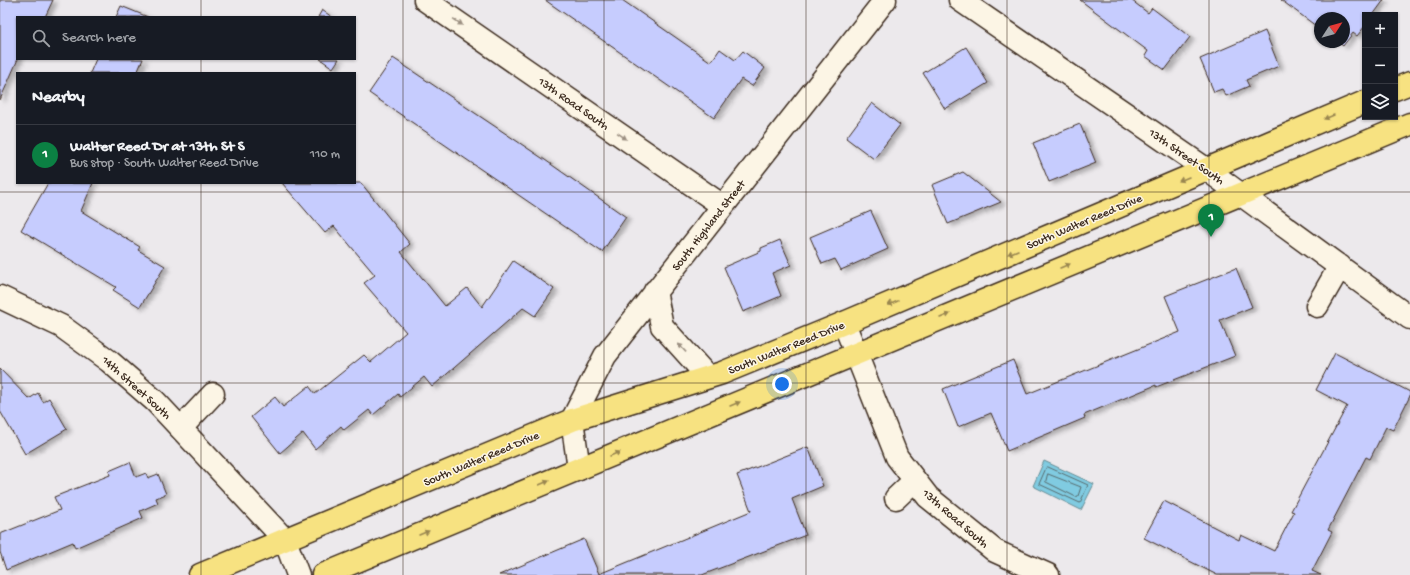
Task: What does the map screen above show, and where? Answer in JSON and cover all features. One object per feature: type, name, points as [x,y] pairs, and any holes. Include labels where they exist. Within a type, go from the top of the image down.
[{"type":"main road","points":[[1398,88],[1410,83]]},
{"type":"main road","name":"South Walter Reed Drive","points":[[200,575],[572,420],[708,377],[844,323],[1362,103]]},
{"type":"main road","points":[[323,575],[1410,124]]},
{"type":"street","name":"13th Road South","points":[[426,0],[723,206]]},
{"type":"street","name":"South Highland Street","points":[[572,420],[605,356],[886,0]]},
{"type":"street","name":"13th Street South","points":[[960,0],[1206,169],[1410,318]]},
{"type":"street","points":[[1317,306],[1340,266]]},
{"type":"street","points":[[655,291],[662,326],[708,377]]},
{"type":"street","name":"14th Street South","points":[[0,297],[61,326],[103,356],[155,401],[285,540]]},
{"type":"street","name":"13th Road South","points":[[844,323],[897,457],[928,497],[995,551],[1048,575]]},
{"type":"street","points":[[180,428],[213,394]]},
{"type":"street","points":[[572,420],[579,469]]},
{"type":"street","points":[[896,498],[915,480]]},
{"type":"street","points":[[285,540],[298,575]]},
{"type":"water","points":[[1044,461],[1094,484],[1081,510],[1033,486]]},
{"type":"building","points":[[0,0],[53,0],[45,16],[16,16],[16,60],[18,60],[0,100]]},
{"type":"building","points":[[545,0],[622,0],[711,62],[720,49],[735,60],[743,51],[765,68],[752,86],[741,79],[714,118]]},
{"type":"building","points":[[1080,0],[1131,0],[1148,13],[1152,8],[1190,37],[1165,70],[1145,56],[1148,51]]},
{"type":"building","points":[[1281,0],[1384,0],[1375,12],[1362,12],[1362,30],[1357,36],[1353,33],[1350,37],[1350,12],[1314,12],[1314,25]]},
{"type":"building","points":[[121,6],[146,16],[116,16]]},
{"type":"building","points":[[322,10],[331,16],[319,16]]},
{"type":"building","points":[[1265,31],[1279,66],[1246,80],[1249,86],[1226,96],[1222,89],[1214,92],[1200,59]]},
{"type":"building","points":[[966,47],[988,83],[945,109],[923,73]]},
{"type":"building","points":[[393,58],[545,160],[626,217],[602,252],[369,93]]},
{"type":"building","points":[[96,60],[143,60],[137,72],[90,72]]},
{"type":"building","points":[[321,60],[338,60],[333,68]]},
{"type":"building","points":[[872,103],[900,125],[874,159],[846,138]]},
{"type":"building","points":[[1080,124],[1096,163],[1049,182],[1033,143]]},
{"type":"building","points":[[963,172],[1001,202],[948,224],[932,185]]},
{"type":"building","points":[[361,183],[410,244],[401,252],[445,306],[467,288],[482,307],[513,261],[554,289],[535,316],[523,308],[432,387],[424,377],[400,397],[398,394],[373,415],[369,410],[344,430],[341,426],[315,449],[303,433],[280,453],[251,417],[275,397],[283,407],[309,386],[315,394],[364,355],[371,362],[406,332],[364,283],[375,275],[334,226],[325,233],[283,184]]},
{"type":"building","points":[[47,184],[93,184],[81,211],[140,247],[138,250],[165,266],[140,307],[113,290],[116,287],[21,230]]},
{"type":"building","points":[[871,211],[888,249],[841,270],[835,259],[822,264],[810,237]]},
{"type":"building","points":[[780,240],[791,265],[772,273],[781,296],[743,312],[724,267],[761,251],[761,248]]},
{"type":"building","points":[[1236,268],[1252,307],[1220,320],[1235,356],[1156,387],[1156,385],[1084,415],[1085,418],[1007,451],[991,413],[958,427],[943,389],[1013,360],[1027,394],[1180,332],[1165,296]]},
{"type":"building","points":[[1335,353],[1410,392],[1410,396],[1393,430],[1386,427],[1370,459],[1366,457],[1328,530],[1332,532],[1312,571],[1321,575],[1217,575],[1144,538],[1164,501],[1239,540],[1241,535],[1274,551],[1294,512],[1291,511],[1347,406],[1316,390]]},
{"type":"building","points":[[0,369],[29,399],[38,393],[43,402],[49,398],[67,429],[25,454],[0,411]]},
{"type":"building","points":[[808,447],[823,486],[792,499],[806,535],[702,575],[499,575],[584,539],[599,574],[751,511],[737,475]]},
{"type":"building","points":[[130,462],[136,477],[146,473],[148,478],[158,474],[166,494],[156,498],[158,503],[140,511],[143,518],[75,548],[73,542],[6,570],[0,552],[0,534],[60,510],[54,497],[110,475],[109,471]]},
{"type":"place","name":"Walter Reed Dr at 13th St S","points":[[1211,237]]}]
